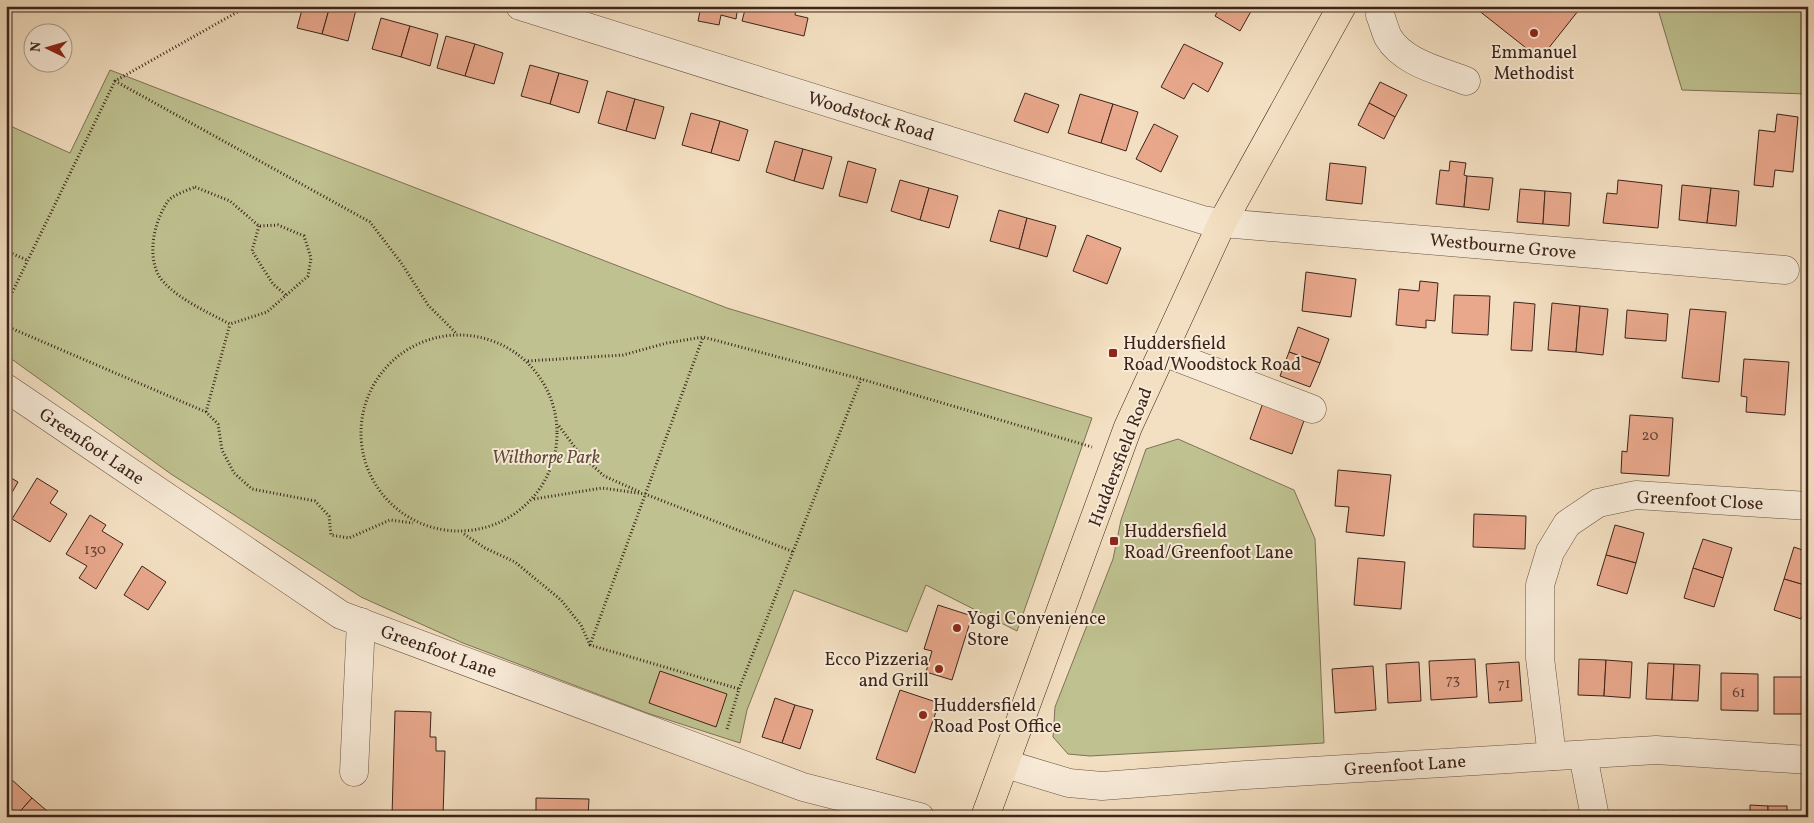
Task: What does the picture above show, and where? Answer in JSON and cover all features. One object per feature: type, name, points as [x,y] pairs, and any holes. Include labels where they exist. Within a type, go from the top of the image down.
[{"type":"highway","name":"Huddersfield Road","points":[[985,817],[1128,427],[1222,223],[1342,6]]},
{"type":"street","name":"Woodstock Road","points":[[520,6],[1203,220],[1222,223]]},
{"type":"street","points":[[1379,9],[1389,38],[1398,50],[1421,63],[1466,81]]},
{"type":"street","name":"Westbourne Grove","points":[[1222,223],[1785,270]]},
{"type":"street","points":[[1163,352],[1312,409]]},
{"type":"street","name":"Greenfoot Lane","points":[[6,388],[341,615],[803,787],[920,817]]},
{"type":"street","name":"Greenfoot Close","points":[[1552,756],[1540,658],[1540,585],[1550,552],[1567,524],[1598,504],[1636,495],[1808,506]]},
{"type":"street","points":[[354,772],[361,622]]},
{"type":"street","name":"Greenfoot Lane","points":[[1006,764],[1069,783],[1102,786],[1656,750],[1808,760]]},
{"type":"street","points":[[1583,755],[1595,817]]},
{"type":"path","points":[[6,305],[115,82],[248,6]]},
{"type":"path","points":[[115,82],[370,222],[402,264],[428,305],[457,334]]},
{"type":"path","points":[[195,187],[230,202],[259,226],[278,225],[304,236],[311,258],[308,276],[267,312],[230,324],[177,294],[158,275],[153,254],[155,230],[169,200],[195,187]]},
{"type":"path","points":[[259,226],[252,251],[273,284],[287,296]]},
{"type":"path","points":[[6,251],[27,260]]},
{"type":"path","points":[[206,412],[230,324]]},
{"type":"path","points":[[6,326],[206,412],[218,424],[222,450],[234,474],[252,489],[315,501],[329,516],[331,535],[349,538],[390,520],[464,534],[484,548],[514,562],[561,600],[581,625],[590,645],[739,689]]},
{"type":"path","points":[[415,524],[377,491],[360,447],[364,404],[391,361],[408,348],[440,335],[457,334],[491,339],[528,361],[553,399],[559,426],[555,461],[534,500],[505,522],[464,534]]},
{"type":"path","points":[[528,361],[623,355],[667,343],[703,337],[861,379],[1119,455]]},
{"type":"path","points":[[590,645],[703,337]]},
{"type":"path","points":[[718,756],[739,689],[861,379]]},
{"type":"path","points":[[559,426],[580,454],[604,476],[794,552]]},
{"type":"path","points":[[534,500],[602,488],[645,494]]},
{"type":"green space","points":[[1657,6],[1808,6],[1808,94],[1682,90]]},
{"type":"green space","name":"Wilthorpe Park","points":[[110,70],[727,308],[1092,418],[1017,631],[926,585],[907,632],[794,590],[747,710],[740,743],[647,713],[463,643],[361,597],[171,474],[6,355],[6,124],[70,153]]},
{"type":"green space","points":[[1178,439],[1294,490],[1315,539],[1324,743],[1090,756],[1068,754],[1053,737],[1055,707],[1113,559],[1121,520],[1146,449]]},
{"type":"building","points":[[303,6],[330,6],[322,34],[297,28]]},
{"type":"building","points":[[330,6],[357,6],[348,41],[322,34]]},
{"type":"building","points":[[689,6],[738,6],[736,19],[721,15],[719,25],[698,21],[700,11],[688,8]]},
{"type":"building","points":[[746,6],[797,6],[795,15],[808,18],[804,36],[742,21]]},
{"type":"building","points":[[1218,6],[1254,6],[1240,31],[1215,16],[1220,7]]},
{"type":"building","name":"Emmanuel Methodist","points":[[1473,6],[1582,6],[1540,59]]},
{"type":"building","points":[[381,18],[410,26],[401,57],[372,49]]},
{"type":"building","points":[[410,26],[438,34],[430,66],[401,57]]},
{"type":"building","points":[[446,36],[475,44],[465,76],[437,68]]},
{"type":"building","points":[[475,44],[503,53],[494,84],[465,76]]},
{"type":"building","points":[[1184,44],[1223,63],[1208,92],[1193,83],[1184,99],[1161,87]]},
{"type":"building","points":[[530,65],[559,73],[550,104],[521,96]]},
{"type":"building","points":[[559,73],[588,81],[579,113],[550,104]]},
{"type":"building","points":[[1380,82],[1407,95],[1395,117],[1369,103]]},
{"type":"building","points":[[607,91],[635,99],[626,131],[598,123]]},
{"type":"building","points":[[1025,93],[1059,105],[1048,133],[1014,121]]},
{"type":"building","points":[[1080,94],[1113,104],[1101,143],[1068,133]]},
{"type":"building","points":[[635,99],[664,107],[655,139],[626,131]]},
{"type":"building","points":[[1369,103],[1395,117],[1384,139],[1358,125]]},
{"type":"building","points":[[1113,104],[1138,112],[1126,151],[1101,143]]},
{"type":"building","points":[[691,113],[720,121],[711,153],[682,145]]},
{"type":"building","points":[[1777,114],[1798,117],[1793,172],[1775,170],[1773,187],[1754,185],[1759,130],[1775,132]]},
{"type":"building","points":[[720,121],[748,130],[739,161],[711,153]]},
{"type":"building","points":[[1154,124],[1178,136],[1161,172],[1136,159]]},
{"type":"building","points":[[775,141],[803,149],[794,181],[766,172]]},
{"type":"building","points":[[803,149],[832,157],[823,189],[794,181]]},
{"type":"building","points":[[848,161],[876,169],[867,203],[839,196]]},
{"type":"building","points":[[1450,161],[1466,163],[1464,175],[1467,176],[1464,207],[1436,204],[1440,170],[1449,171]]},
{"type":"building","points":[[1330,163],[1366,167],[1362,204],[1326,200]]},
{"type":"building","points":[[1467,176],[1493,178],[1489,210],[1464,207]]},
{"type":"building","points":[[900,180],[929,188],[920,220],[891,211]]},
{"type":"building","points":[[1618,180],[1662,185],[1658,228],[1603,223],[1607,193],[1617,194]]},
{"type":"building","points":[[1682,185],[1711,188],[1707,223],[1679,220]]},
{"type":"building","points":[[929,188],[958,196],[949,228],[920,220]]},
{"type":"building","points":[[1711,188],[1739,191],[1736,226],[1707,223]]},
{"type":"building","points":[[1520,189],[1545,191],[1543,224],[1517,222]]},
{"type":"building","points":[[1545,191],[1571,193],[1569,226],[1543,224]]},
{"type":"building","points":[[999,210],[1027,218],[1019,249],[990,241]]},
{"type":"building","points":[[1027,218],[1056,226],[1047,257],[1019,249]]},
{"type":"building","points":[[1087,235],[1121,248],[1107,284],[1073,271]]},
{"type":"building","points":[[1306,272],[1356,279],[1351,317],[1302,311]]},
{"type":"building","points":[[1420,281],[1438,283],[1435,321],[1426,320],[1426,328],[1396,325],[1399,289],[1419,291]]},
{"type":"building","points":[[1454,295],[1490,296],[1488,335],[1452,333]]},
{"type":"building","points":[[1514,302],[1535,304],[1532,351],[1511,350]]},
{"type":"building","points":[[1552,303],[1580,306],[1576,352],[1548,350]]},
{"type":"building","points":[[1580,306],[1608,309],[1603,355],[1576,352]]},
{"type":"building","points":[[1690,309],[1726,312],[1719,382],[1682,378]]},
{"type":"building","points":[[1627,310],[1668,314],[1666,341],[1625,338]]},
{"type":"building","points":[[1298,327],[1329,339],[1320,363],[1289,352]]},
{"type":"building","points":[[1289,352],[1320,363],[1310,387],[1280,376]]},
{"type":"building","points":[[1744,359],[1789,362],[1785,415],[1746,412],[1747,397],[1741,396]]},
{"type":"building","points":[[1264,400],[1306,415],[1292,454],[1250,439]]},
{"type":"building","points":[[1630,415],[1673,418],[1669,476],[1621,473],[1622,451],[1627,452]]},
{"type":"building","points":[[1338,470],[1391,475],[1384,536],[1346,532],[1349,507],[1335,506]]},
{"type":"building","points":[[6,475],[18,482],[6,503]]},
{"type":"building","points":[[37,478],[58,491],[50,503],[67,514],[50,542],[12,519]]},
{"type":"building","points":[[1474,514],[1526,516],[1525,549],[1473,547]]},
{"type":"building","points":[[90,515],[106,525],[102,531],[123,544],[96,589],[79,578],[87,566],[66,554]]},
{"type":"building","points":[[1615,525],[1644,533],[1636,563],[1606,555]]},
{"type":"building","points":[[1703,539],[1732,548],[1723,578],[1693,568]]},
{"type":"building","points":[[1794,547],[1808,552],[1808,586],[1784,579]]},
{"type":"building","points":[[1606,555],[1636,563],[1627,594],[1597,585]]},
{"type":"building","points":[[1358,558],[1405,562],[1401,609],[1354,605]]},
{"type":"building","points":[[142,566],[166,582],[148,610],[124,595]]},
{"type":"building","points":[[1693,568],[1723,578],[1714,607],[1684,598]]},
{"type":"building","points":[[1784,579],[1808,586],[1808,600],[1801,619],[1774,610]]},
{"type":"building","points":[[938,605],[972,616],[952,680],[926,672],[932,651],[924,649]]},
{"type":"building","points":[[1475,659],[1477,697],[1431,700],[1429,661]]},
{"type":"building","points":[[1579,659],[1606,660],[1604,696],[1578,695]]},
{"type":"building","points":[[1606,660],[1632,662],[1630,698],[1604,696]]},
{"type":"building","points":[[1419,662],[1421,701],[1388,703],[1386,664]]},
{"type":"building","points":[[1519,662],[1522,701],[1489,703],[1486,664]]},
{"type":"building","points":[[1648,663],[1674,664],[1672,700],[1646,699]]},
{"type":"building","points":[[1674,664],[1700,665],[1698,701],[1672,700]]},
{"type":"building","points":[[1373,666],[1376,710],[1335,713],[1332,669]]},
{"type":"building","points":[[660,671],[727,694],[716,727],[649,703]]},
{"type":"building","points":[[1721,673],[1758,674],[1758,711],[1721,710]]},
{"type":"building","points":[[1774,677],[1808,677],[1808,714],[1774,714]]},
{"type":"building","points":[[900,690],[939,703],[915,773],[876,759]]},
{"type":"building","points":[[775,698],[795,705],[782,743],[762,737]]},
{"type":"building","points":[[795,705],[813,710],[800,749],[782,743]]},
{"type":"building","points":[[395,711],[431,712],[430,737],[436,737],[436,751],[445,751],[443,817],[377,817],[392,816]]},
{"type":"building","points":[[11,779],[32,798],[15,817],[7,817],[6,784]]},
{"type":"building","points":[[32,798],[53,816],[53,817],[15,817]]},
{"type":"building","points":[[536,798],[589,799],[588,817],[536,817]]},
{"type":"building","points":[[1750,805],[1768,806],[1768,817],[1750,817]]},
{"type":"building","points":[[1768,806],[1787,806],[1787,817],[1768,817]]},
{"type":"building","points":[[1546,811],[1547,817],[1520,817],[1520,813]]},
{"type":"building","points":[[1674,811],[1675,817],[1638,817]]},
{"type":"building","points":[[1520,813],[1520,817],[1494,817],[1494,816]]},
{"type":"place","name":"Emmanuel Methodist","points":[[1534,33]]},
{"type":"place","name":"Huddersfield Road/Woodstock Road","points":[[1113,353]]},
{"type":"place","name":"Huddersfield Road/Greenfoot Lane","points":[[1114,541]]},
{"type":"place","name":"Yogi Convenience Store","points":[[957,628]]},
{"type":"place","name":"Ecco Pizzeria and Grill","points":[[939,669]]},
{"type":"place","name":"Huddersfield Road Post Office","points":[[923,715]]}]
